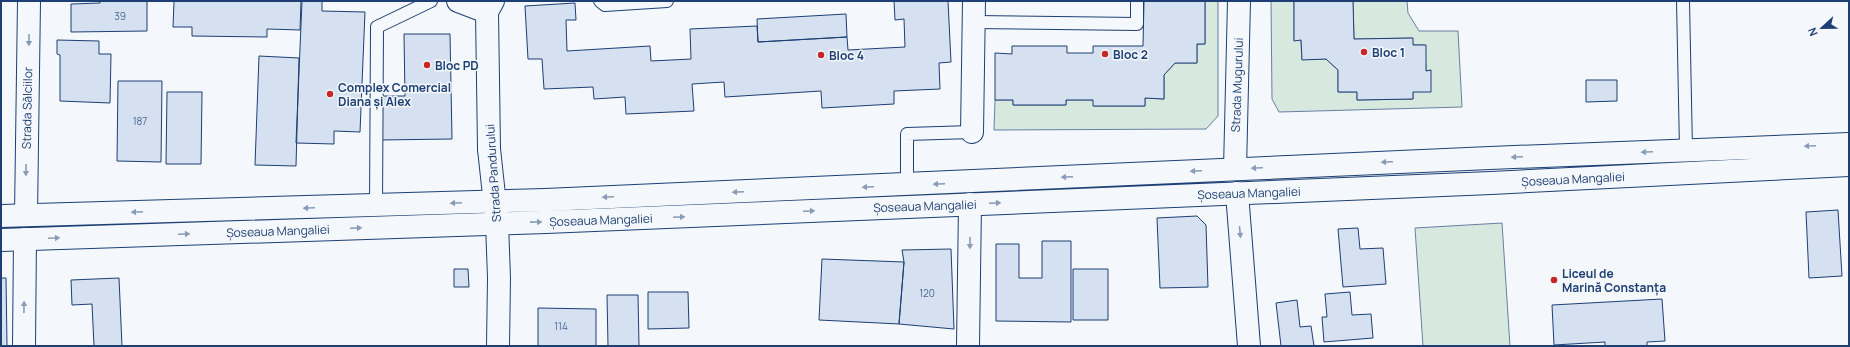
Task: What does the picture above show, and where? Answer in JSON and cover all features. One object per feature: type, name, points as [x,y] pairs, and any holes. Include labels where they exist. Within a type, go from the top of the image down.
[{"type":"main road","name":"Strada Sălciilor","points":[[26,215],[29,1]]},
{"type":"main road","points":[[458,1],[490,7]]},
{"type":"main road","name":"Strada Mugurului","points":[[1236,169],[1240,1]]},
{"type":"main road","name":"Strada Pandurului","points":[[490,7],[490,149],[497,223],[499,278],[498,346]]},
{"type":"main road","points":[[972,132],[974,12]]},
{"type":"main road","name":"Șoseaua Mangaliei","points":[[1,216],[495,202],[907,185],[1236,169],[1849,144]]},
{"type":"main road","name":"Șoseaua Mangaliei","points":[[1,240],[497,223],[970,204],[1849,165]]},
{"type":"main road","points":[[1237,193],[1249,346]]},
{"type":"main road","points":[[968,346],[970,204]]},
{"type":"main road","points":[[24,346],[25,239]]},
{"type":"lane","points":[[600,1],[605,5],[667,1]]},
{"type":"lane","points":[[974,12],[1137,24],[1137,1]]},
{"type":"lane","points":[[1683,1],[1686,150]]},
{"type":"lane","points":[[376,206],[377,27],[420,3]]},
{"type":"lane","points":[[907,185],[907,134],[972,132]]},
{"type":"shaded area","points":[[1205,1],[1218,1],[1218,116],[1206,129],[994,130],[995,100],[1013,100],[1013,105],[1066,105],[1066,100],[1093,100],[1094,106],[1145,106],[1145,98],[1164,99],[1164,75],[1175,63],[1197,63],[1197,44],[1205,44]]},
{"type":"shaded area","points":[[1271,1],[1294,1],[1294,40],[1301,40],[1302,59],[1326,59],[1338,70],[1338,92],[1357,92],[1357,100],[1413,99],[1413,92],[1430,70],[1426,71],[1425,45],[1413,45],[1412,38],[1354,39],[1353,1],[1407,1],[1408,13],[1419,31],[1458,31],[1462,107],[1279,112],[1272,99]]},
{"type":"shaded area","points":[[1502,223],[1510,346],[1423,346],[1415,228]]},
{"type":"building","points":[[100,1],[147,1],[147,31],[71,32],[71,4],[100,3]]},
{"type":"building","points":[[174,1],[301,1],[300,30],[267,29],[267,37],[192,36],[192,27],[173,27]]},
{"type":"building","name":"Complex Comercial Diana și Alex","points":[[302,1],[322,1],[322,11],[365,12],[360,132],[334,131],[334,144],[296,143]]},
{"type":"building","name":"Bloc 4","points":[[894,1],[948,1],[951,62],[939,63],[940,89],[894,91],[894,104],[822,108],[821,91],[725,97],[724,82],[692,84],[694,111],[626,114],[625,97],[594,99],[593,87],[544,89],[542,59],[528,59],[525,6],[575,3],[576,20],[566,20],[567,51],[650,46],[651,61],[691,59],[690,29],[757,26],[758,42],[847,37],[848,50],[905,47],[904,19],[895,20]]},
{"type":"building","name":"Bloc 2","points":[[1144,1],[1205,1],[1205,44],[1197,44],[1197,63],[1175,63],[1164,75],[1164,99],[1145,98],[1145,106],[1093,106],[1093,100],[1066,100],[1066,105],[1013,105],[1013,100],[995,100],[995,53],[1012,54],[1012,46],[1067,46],[1067,53],[1093,53],[1093,46],[1143,46]]},
{"type":"building","name":"Bloc 1","points":[[1294,1],[1353,1],[1354,39],[1413,38],[1413,45],[1426,45],[1426,71],[1431,70],[1431,92],[1413,92],[1413,99],[1357,100],[1357,92],[1338,92],[1338,70],[1326,59],[1302,60],[1301,40],[1294,41]]},
{"type":"building","points":[[846,14],[847,37],[758,42],[757,19]]},
{"type":"building","name":"Bloc PD","points":[[404,34],[450,34],[452,139],[380,140],[379,96],[405,96]]},
{"type":"building","points":[[57,40],[99,41],[99,54],[111,54],[110,103],[60,101],[60,55],[57,54]]},
{"type":"building","points":[[259,56],[299,58],[296,166],[255,165]]},
{"type":"building","points":[[1586,80],[1617,80],[1617,101],[1586,102]]},
{"type":"building","points":[[118,81],[162,81],[161,162],[117,161]]},
{"type":"building","points":[[167,92],[202,92],[201,164],[166,164]]},
{"type":"building","points":[[1838,210],[1842,276],[1809,278],[1806,212]]},
{"type":"building","points":[[1197,216],[1206,225],[1208,287],[1160,288],[1157,218]]},
{"type":"building","points":[[1358,228],[1360,249],[1383,248],[1386,284],[1343,287],[1338,229]]},
{"type":"building","points":[[1042,241],[1071,241],[1071,322],[996,321],[996,244],[1019,244],[1019,278],[1042,278]]},
{"type":"building","points":[[951,249],[954,329],[899,324],[904,262],[902,250]]},
{"type":"building","points":[[822,259],[904,262],[899,324],[819,320]]},
{"type":"building","points":[[454,269],[468,269],[469,287],[454,287]]},
{"type":"building","points":[[1073,269],[1108,269],[1108,320],[1073,320]]},
{"type":"building","points":[[1,278],[6,278],[7,346],[1,346]]},
{"type":"building","points":[[119,278],[122,346],[94,346],[92,304],[72,305],[71,280]]},
{"type":"building","points":[[648,292],[688,292],[689,328],[648,329]]},
{"type":"building","points":[[1350,292],[1352,315],[1371,314],[1373,338],[1324,342],[1322,317],[1327,317],[1325,294]]},
{"type":"building","points":[[607,295],[638,295],[639,346],[608,346]]},
{"type":"building","points":[[1662,299],[1665,341],[1647,342],[1647,346],[1605,346],[1605,342],[1554,345],[1552,305]]},
{"type":"building","points":[[1297,300],[1300,327],[1311,326],[1314,346],[1281,346],[1276,303]]},
{"type":"building","points":[[538,308],[596,309],[596,346],[538,346]]},
{"type":"place","name":"Bloc 1","points":[[1364,52]]},
{"type":"place","name":"Bloc 2","points":[[1105,54]]},
{"type":"place","name":"Bloc 4","points":[[821,55]]},
{"type":"place","name":"Bloc PD","points":[[427,65]]},
{"type":"place","name":"Complex Comercial Diana și Alex","points":[[330,94]]},
{"type":"place","name":"Liceul de Marină Constanța","points":[[1554,280]]}]
